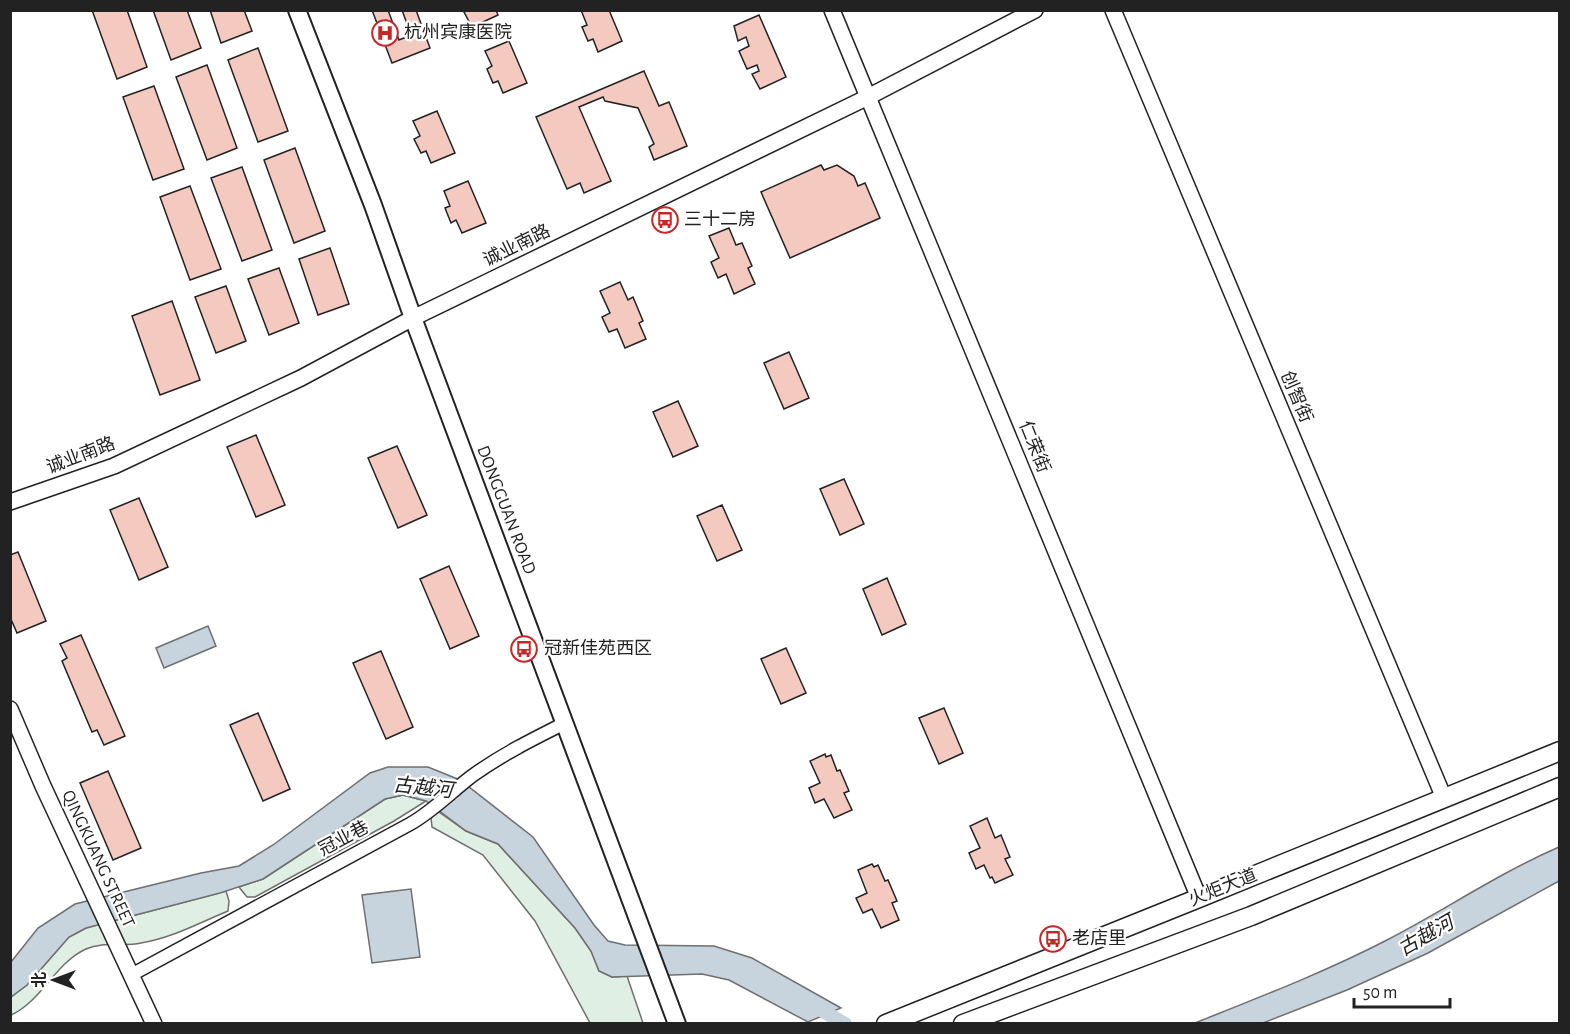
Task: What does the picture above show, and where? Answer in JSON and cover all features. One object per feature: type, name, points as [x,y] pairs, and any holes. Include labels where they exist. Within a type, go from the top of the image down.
[{"type":"main road","name":"DONGGUAN ROAD","points":[[297,10],[373,205],[413,318],[677,1023]]},
{"type":"main road","name":"火炬大道","points":[[886,1023],[1560,751]]},
{"type":"main road","name":"火炬大道","points":[[963,1023],[1251,916],[1560,787]]},
{"type":"street","name":"仁荣街","points":[[832,10],[1199,898]]},
{"type":"street","name":"诚业南路","points":[[10,502],[114,466],[301,378],[413,318],[868,97],[1035,10]]},
{"type":"street","name":"创智街","points":[[1113,10],[1444,798]]},
{"type":"street","name":"QINGKUANG STREET","points":[[10,709],[43,786],[154,1023]]},
{"type":"street","name":"冠业巷","points":[[131,975],[410,824],[422,817],[472,776],[511,750],[565,723]]},
{"type":"green space","points":[[403,795],[426,801],[255,897],[247,897],[239,887],[263,879],[385,799]]},
{"type":"green space","points":[[436,810],[466,831],[498,844],[575,928],[591,951],[599,971],[612,977],[627,976],[643,1023],[590,1023],[535,921],[483,855],[432,827],[431,818]]},
{"type":"green space","points":[[226,891],[229,901],[228,911],[185,930],[141,943],[100,945],[75,955],[31,1001],[11,1015],[11,997],[27,985],[69,937],[86,928]]},
{"type":"water","points":[[208,626],[216,646],[164,668],[156,648]]},
{"type":"water","points":[[388,767],[428,767],[460,780],[533,837],[594,925],[608,941],[625,945],[714,946],[752,958],[841,1008],[808,1022],[729,980],[702,974],[612,977],[599,971],[591,951],[575,928],[498,844],[466,831],[426,801],[403,795],[385,799],[263,879],[220,893],[86,928],[69,937],[27,985],[11,997],[11,962],[38,928],[75,904],[239,866],[273,845],[370,773]]},
{"type":"water","points":[[1559,847],[1559,881],[1428,953],[1347,990],[1263,1023],[1195,1023],[1364,952],[1515,868]]},
{"type":"water","points":[[411,889],[420,957],[372,963],[362,895]]},
{"type":"building","points":[[92,10],[127,10],[147,67],[117,79]]},
{"type":"building","points":[[153,10],[187,10],[201,48],[171,60]]},
{"type":"building","points":[[210,10],[244,10],[252,31],[221,43]]},
{"type":"building","points":[[372,10],[388,10],[399,40],[411,35],[402,10],[416,10],[430,48],[392,63]]},
{"type":"building","points":[[496,10],[498,15],[472,27],[464,12]]},
{"type":"building","points":[[581,10],[609,10],[622,41],[598,52],[593,39],[588,41],[582,27],[587,25]]},
{"type":"building","points":[[759,15],[786,77],[760,89],[752,74],[759,71],[757,65],[747,69],[739,51],[749,46],[746,37],[738,41],[734,26]]},
{"type":"building","points":[[509,41],[527,83],[503,93],[498,81],[493,83],[487,69],[492,66],[485,51]]},
{"type":"building","points":[[258,48],[288,131],[258,142],[228,60]]},
{"type":"building","points":[[207,65],[237,148],[207,160],[176,77]]},
{"type":"building","points":[[644,71],[659,106],[669,102],[687,146],[654,160],[649,147],[654,144],[638,108],[605,101],[603,97],[579,107],[611,181],[584,193],[580,183],[567,189],[536,117]]},
{"type":"building","points":[[154,86],[184,169],[153,180],[123,97]]},
{"type":"building","points":[[437,111],[455,153],[431,163],[426,151],[421,153],[414,139],[420,136],[413,121]]},
{"type":"building","points":[[295,148],[325,231],[294,243],[264,160]]},
{"type":"building","points":[[821,165],[824,170],[837,165],[854,176],[858,186],[865,183],[880,218],[790,258],[761,192]]},
{"type":"building","points":[[242,167],[272,250],[242,261],[211,178]]},
{"type":"building","points":[[468,181],[486,223],[462,233],[456,220],[451,223],[445,208],[450,206],[444,191]]},
{"type":"building","points":[[190,186],[221,269],[190,280],[160,197]]},
{"type":"building","points":[[729,228],[736,245],[742,243],[752,266],[748,268],[755,284],[734,294],[726,274],[718,278],[711,262],[719,258],[709,236]]},
{"type":"building","points":[[330,248],[349,304],[318,315],[299,259]]},
{"type":"building","points":[[279,268],[299,323],[269,335],[248,279]]},
{"type":"building","points":[[620,282],[628,300],[633,297],[643,321],[639,323],[646,339],[625,348],[617,329],[609,332],[602,317],[610,313],[600,291]]},
{"type":"building","points":[[226,286],[246,341],[216,353],[195,297]]},
{"type":"building","points":[[172,301],[200,380],[160,395],[132,316]]},
{"type":"building","points":[[789,352],[809,398],[784,409],[764,363]]},
{"type":"building","points":[[678,401],[698,446],[673,457],[653,412]]},
{"type":"building","points":[[256,435],[285,505],[256,517],[227,447]]},
{"type":"building","points":[[397,446],[427,515],[398,528],[368,458]]},
{"type":"building","points":[[844,479],[864,524],[840,535],[820,489]]},
{"type":"building","points":[[139,498],[168,567],[139,580],[110,510]]},
{"type":"building","points":[[722,505],[742,550],[717,561],[697,516]]},
{"type":"building","points":[[18,552],[46,621],[17,633],[10,617],[10,555]]},
{"type":"building","points":[[449,566],[479,636],[450,649],[420,579]]},
{"type":"building","points":[[887,578],[906,624],[882,635],[863,589]]},
{"type":"building","points":[[81,635],[125,736],[104,745],[97,730],[92,732],[62,661],[67,658],[60,644]]},
{"type":"building","points":[[786,648],[806,693],[781,704],[761,659]]},
{"type":"building","points":[[381,651],[413,727],[386,739],[353,663]]},
{"type":"building","points":[[944,708],[963,753],[939,764],[919,718]]},
{"type":"building","points":[[258,713],[290,789],[263,801],[230,725]]},
{"type":"building","points":[[825,754],[826,757],[831,755],[837,771],[840,770],[849,791],[844,793],[852,810],[834,818],[824,799],[815,803],[809,788],[820,783],[810,761]]},
{"type":"building","points":[[108,771],[141,848],[113,860],[80,783]]},
{"type":"building","points":[[987,818],[995,838],[1001,835],[1010,857],[1005,859],[1013,875],[995,883],[984,865],[976,869],[969,853],[980,848],[970,826]]},
{"type":"building","points":[[872,864],[874,867],[878,865],[885,881],[888,880],[897,901],[892,903],[899,920],[881,928],[872,909],[863,913],[856,898],[867,893],[858,870]]},
{"type":"waterway","name":"古越河","points":[[813,1005],[845,1024]]},
{"type":"place","name":"杭州宾康医院","points":[[385,33]]},
{"type":"place","name":"三十二房","points":[[665,220]]},
{"type":"place","name":"冠新佳苑西区","points":[[524,649]]},
{"type":"place","name":"老店里","points":[[1053,939]]}]
